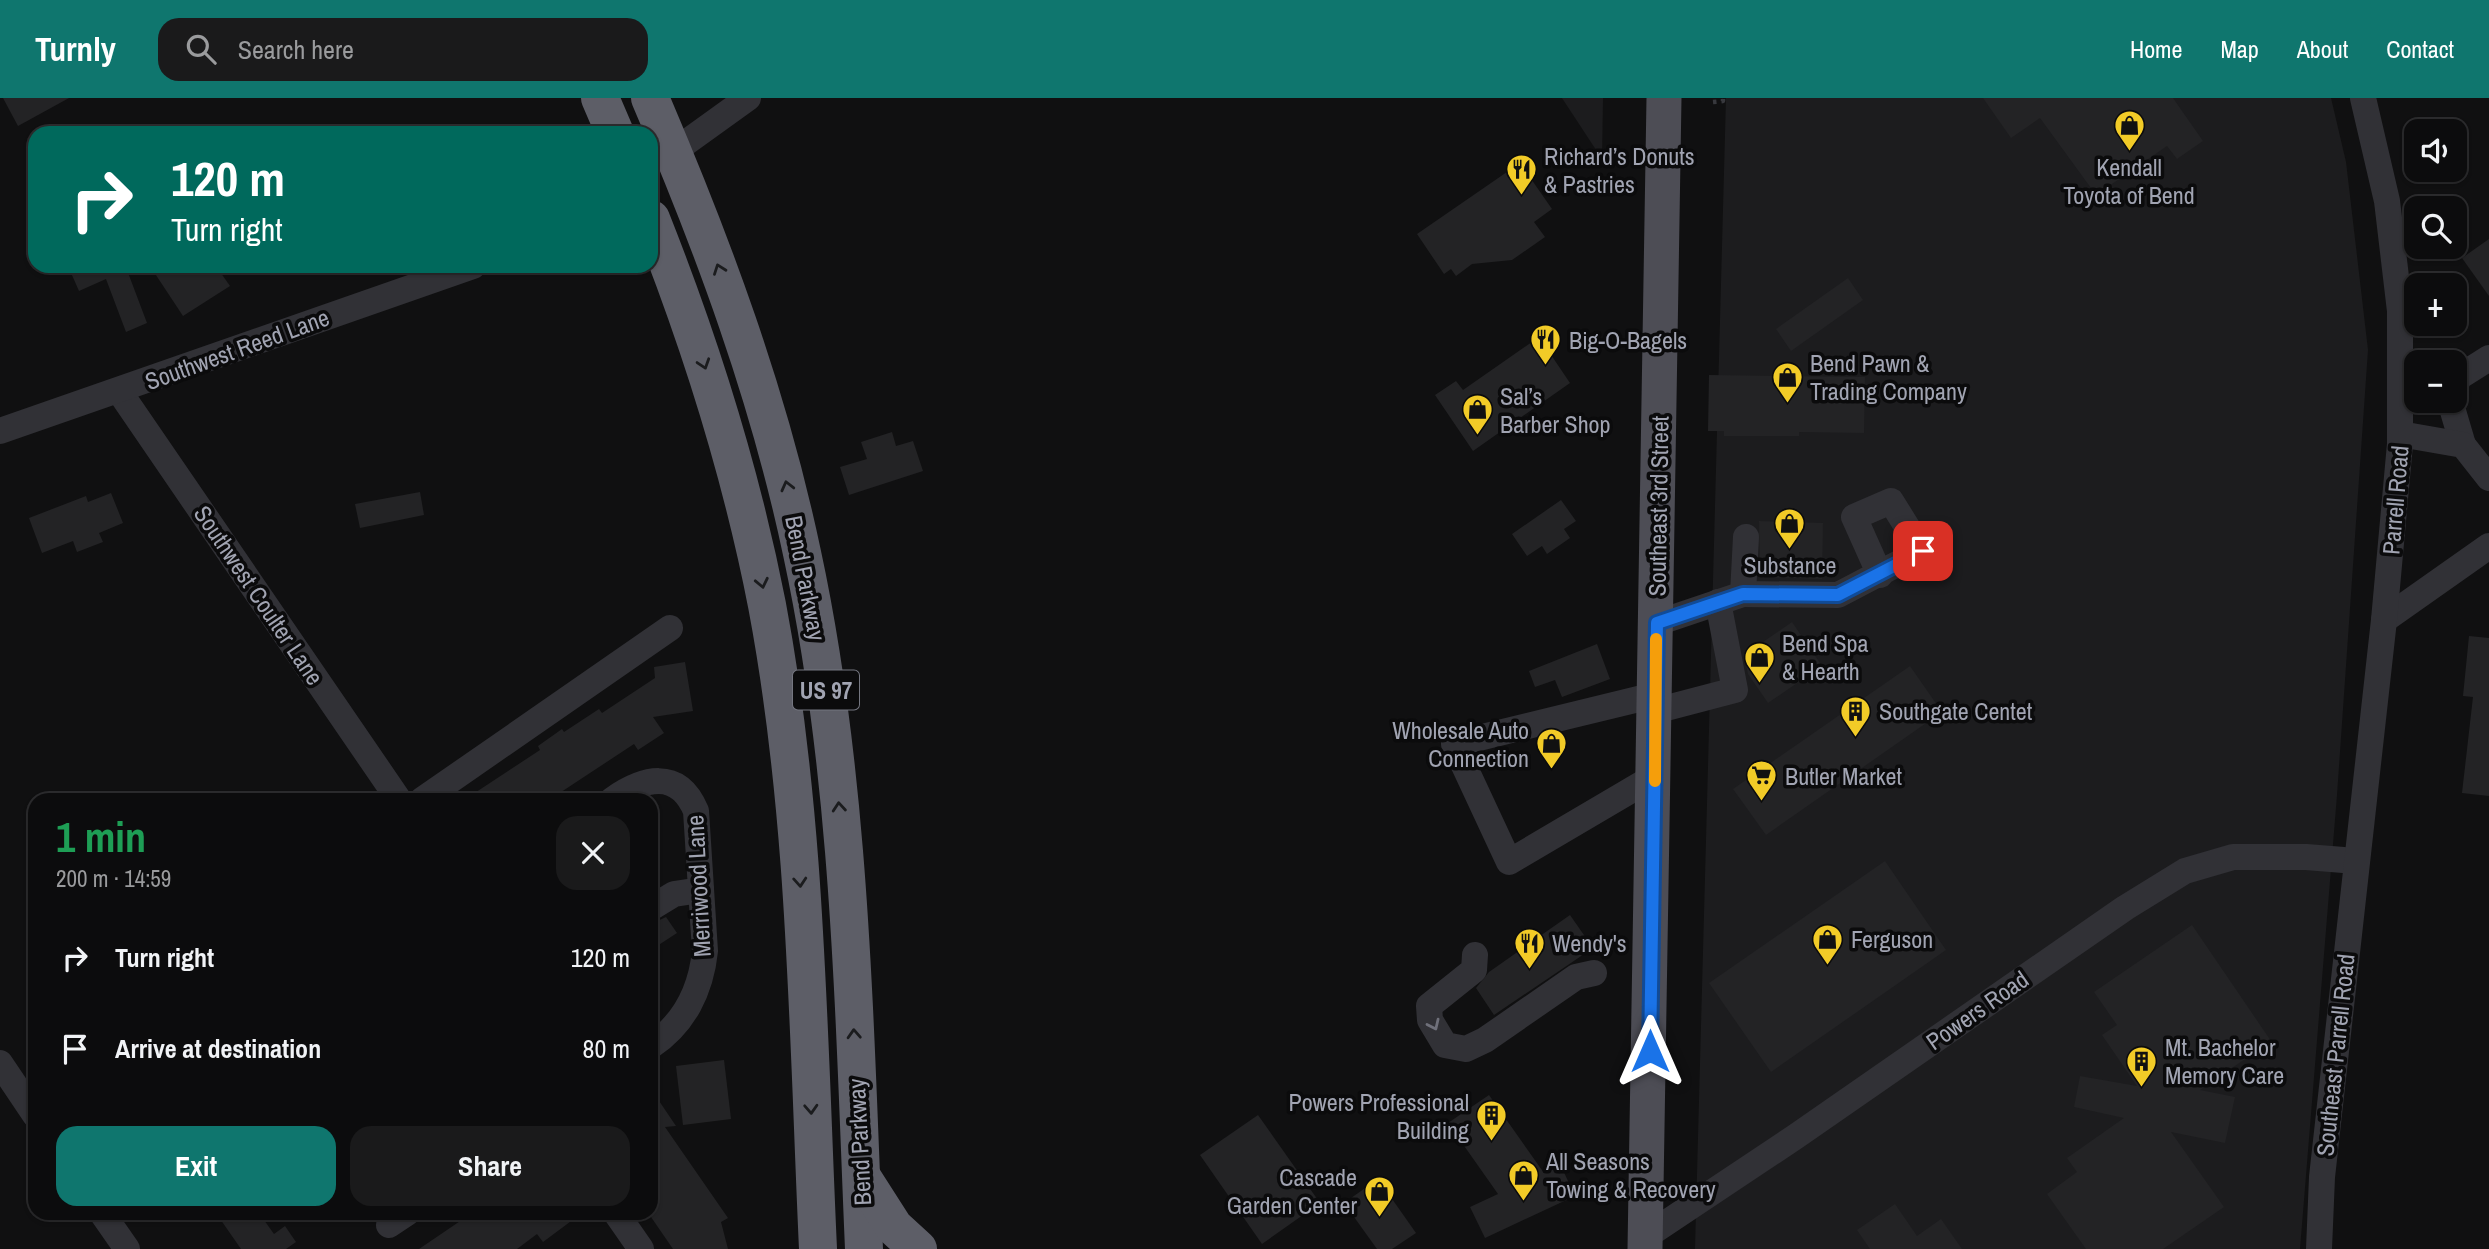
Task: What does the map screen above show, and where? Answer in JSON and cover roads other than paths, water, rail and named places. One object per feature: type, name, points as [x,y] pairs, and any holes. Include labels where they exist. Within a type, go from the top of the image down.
[{"type":"highway","points":[[600,98],[612,126]]},
{"type":"highway","name":"Bend Parkway","points":[[650,98],[727,291],[754,372],[784,473],[811,597],[830,724],[843,851],[864,1249]]},
{"type":"highway","name":"Bend Parkway","points":[[658,238],[689,320],[728,442],[749,522],[774,647],[786,730],[799,870],[818,1249]]},
{"type":"highway","points":[[861,1174],[894,1227],[918,1249]]},
{"type":"main road","name":"Southeast 3rd Street","points":[[1639,1245],[1655,776],[1660,205],[1664,98]]},
{"type":"street","points":[[673,152],[748,98]]},
{"type":"street","name":"Parrell Road","points":[[2363,98],[2387,201],[2404,350]]},
{"type":"street","name":"Southwest Reed Lane","points":[[0,431],[453,273]]},
{"type":"street","points":[[2467,372],[2489,358]]},
{"type":"street","name":"Southwest Coulter Lane","points":[[119,391],[394,793]]},
{"type":"street","name":"Parrell Road","points":[[2356,861],[2384,620],[2400,434],[2405,413]]},
{"type":"street","points":[[2454,413],[2463,445],[2489,478]]},
{"type":"street","points":[[2400,434],[2463,445]]},
{"type":"street","points":[[1657,623],[1731,598],[1838,595],[1880,575],[1923,551],[1891,501],[1854,517],[1880,575]]},
{"type":"street","points":[[1655,776],[1509,862],[1454,744],[1655,703],[1735,690],[1731,598],[1746,537]]},
{"type":"street","points":[[2384,620],[2489,546]]},
{"type":"street","points":[[432,793],[670,628]]},
{"type":"street","name":"Merriwood Lane","points":[[622,793],[633,785],[664,781],[690,797],[696,811],[705,951],[703,972],[694,998],[679,1021],[658,1040]]},
{"type":"street","name":"Powers Road","points":[[1639,1245],[2125,908],[2185,871],[2233,857],[2306,857],[2356,861]]},
{"type":"street","name":"Southeast Parrell Road","points":[[2319,1249],[2323,1163],[2356,861]]},
{"type":"street","points":[[658,904],[674,894],[701,890]]},
{"type":"street","points":[[1475,955],[1474,970],[1429,1006],[1430,1020],[1445,1045],[1466,1049],[1485,1040],[1576,976],[1594,973]]},
{"type":"street","points":[[0,1063],[28,1105]]},
{"type":"street","points":[[107,1220],[127,1249]]},
{"type":"street","points":[[621,1220],[641,1249]]},
{"type":"place","name":"Kendall Toyota of Bend","points":[[2129,152]]},
{"type":"place","name":"Richard’s Donuts & Pastries","points":[[1521,197]]},
{"type":"place","name":"Big-O-Bagels","points":[[1546,367]]},
{"type":"place","name":"Bend Pawn & Trading Company","points":[[1787,404]]},
{"type":"place","name":"Sal’s Barber Shop","points":[[1477,437]]},
{"type":"place","name":"Substance","points":[[1790,550]]},
{"type":"place","name":"Bend Spa & Hearth","points":[[1759,684]]},
{"type":"place","name":"Southgate Centet","points":[[1856,738]]},
{"type":"place","name":"Wholesale Auto Connection","points":[[1552,771]]},
{"type":"place","name":"Butler Market","points":[[1762,803]]},
{"type":"place","name":"Ferguson","points":[[1828,966]]},
{"type":"place","name":"Wendy's","points":[[1529,970]]},
{"type":"place","name":"Mt. Bachelor Memory Care","points":[[2142,1088]]},
{"type":"place","name":"Powers Professional Building","points":[[1492,1143]]},
{"type":"place","name":"All Seasons Towing & Recovery","points":[[1523,1202]]},
{"type":"place","name":"Cascade Garden Center","points":[[1380,1218]]}]
